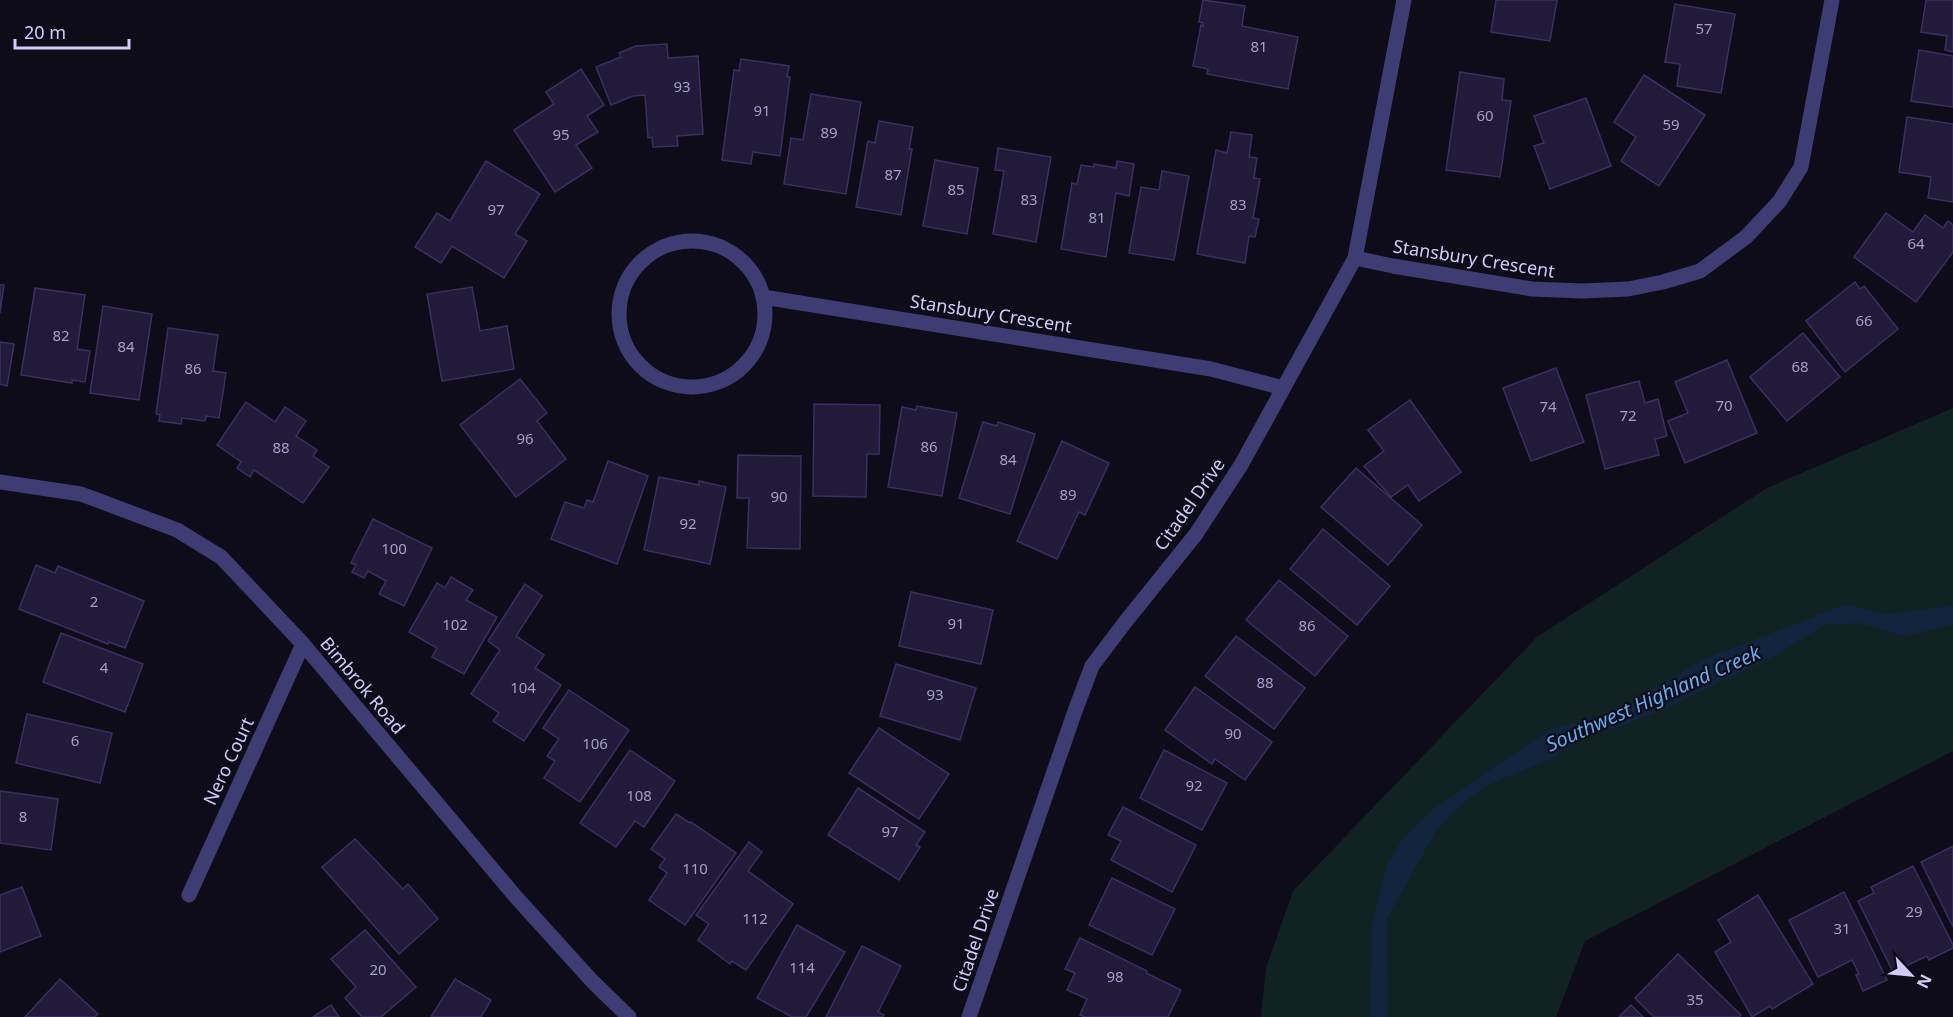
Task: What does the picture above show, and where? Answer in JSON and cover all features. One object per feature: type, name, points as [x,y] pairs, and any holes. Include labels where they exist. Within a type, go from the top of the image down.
[{"type":"street","name":"Citadel Drive","points":[[969,1017],[1092,666],[1196,534],[1240,465],[1355,258],[1404,0]]},
{"type":"street","name":"Stansbury Crescent","points":[[1355,258],[1532,289],[1582,291],[1628,289],[1700,271],[1746,237],[1779,202],[1802,167],[1832,0]]},
{"type":"street","points":[[690,241],[714,244],[736,255],[753,274],[764,297],[765,320],[759,343],[747,363],[728,378],[706,386],[683,387],[660,381],[641,367],[634,358],[627,348],[620,326],[620,301],[628,278],[644,258],[666,246],[690,241]]},
{"type":"street","name":"Stansbury Crescent","points":[[764,297],[1211,369],[1282,388]]},
{"type":"street","name":"Bimbrok Road","points":[[0,482],[81,494],[177,530],[221,557],[303,644],[515,896],[592,981],[629,1017]]},
{"type":"street","name":"Nero Court","points":[[189,895],[303,644]]},
{"type":"green space","points":[[1953,408],[1953,751],[1585,941],[1556,1017],[1261,1017],[1266,968],[1293,891],[1537,637],[1767,488]]},
{"type":"water","name":"Southwest Highland Creek","points":[[1847,604],[1884,614],[1953,606],[1953,624],[1905,636],[1860,623],[1824,625],[1777,655],[1662,710],[1616,728],[1586,732],[1553,758],[1486,786],[1457,808],[1436,831],[1387,918],[1388,1017],[1370,1017],[1372,923],[1387,864],[1404,837],[1435,808],[1549,730],[1615,712],[1704,659]]},
{"type":"building","points":[[1203,0],[1245,6],[1242,26],[1298,37],[1288,89],[1207,74],[1208,69],[1193,66],[1201,25],[1203,26],[1203,23],[1199,22]]},
{"type":"building","points":[[1496,0],[1557,0],[1550,41],[1491,32]]},
{"type":"building","points":[[1926,0],[1953,0],[1953,52],[1945,50],[1947,36],[1921,32]]},
{"type":"building","points":[[1675,4],[1735,14],[1721,93],[1677,86],[1680,64],[1665,62]]},
{"type":"building","points":[[667,44],[668,58],[698,56],[703,134],[677,136],[678,146],[653,147],[652,137],[648,138],[645,95],[633,96],[611,105],[596,67],[621,57],[619,53],[636,46]]},
{"type":"building","points":[[1919,50],[1953,56],[1953,107],[1911,101]]},
{"type":"building","points":[[741,59],[789,66],[787,77],[790,77],[780,156],[753,152],[751,164],[722,160],[734,70],[739,71]]},
{"type":"building","points":[[581,69],[604,105],[587,116],[598,132],[576,145],[592,168],[555,192],[514,130],[554,104],[546,92]]},
{"type":"building","points":[[1460,72],[1504,79],[1502,100],[1511,101],[1500,177],[1446,170]]},
{"type":"building","points":[[1644,75],[1705,115],[1659,186],[1621,161],[1636,137],[1614,122]]},
{"type":"building","points":[[811,94],[861,102],[846,194],[784,184],[791,138],[803,140]]},
{"type":"building","points":[[1586,98],[1611,166],[1550,189],[1534,146],[1544,143],[1534,116]]},
{"type":"building","points":[[1907,117],[1953,124],[1953,202],[1928,198],[1931,177],[1899,172]]},
{"type":"building","points":[[879,121],[913,127],[909,149],[912,149],[901,215],[856,207],[868,141],[875,143]]},
{"type":"building","points":[[1231,132],[1252,135],[1249,157],[1257,158],[1254,178],[1260,179],[1253,218],[1259,219],[1255,237],[1249,236],[1245,263],[1197,254],[1216,150],[1227,153]]},
{"type":"building","points":[[998,148],[1051,157],[1036,242],[993,234],[1004,171],[995,170]]},
{"type":"building","points":[[935,160],[978,168],[967,234],[923,226]]},
{"type":"building","points":[[486,161],[540,194],[515,234],[527,241],[504,278],[452,246],[441,263],[415,247],[437,213],[450,221]]},
{"type":"building","points":[[1117,161],[1134,164],[1129,196],[1116,193],[1106,257],[1061,249],[1072,183],[1077,184],[1081,165],[1094,167],[1094,164],[1116,168]]},
{"type":"building","points":[[1162,171],[1189,176],[1174,260],[1129,253],[1141,187],[1159,190]]},
{"type":"building","points":[[1886,213],[1913,232],[1925,215],[1943,228],[1948,221],[1953,225],[1953,252],[1916,302],[1854,257]]},
{"type":"building","points":[[1855,282],[1860,289],[1864,286],[1898,329],[1845,372],[1806,321]]},
{"type":"building","points":[[0,285],[4,285],[0,313]]},
{"type":"building","points":[[472,287],[480,331],[507,326],[514,369],[442,381],[427,294]]},
{"type":"building","points":[[35,288],[85,295],[77,349],[90,351],[85,382],[72,380],[72,383],[21,375]]},
{"type":"building","points":[[103,306],[152,314],[139,400],[90,393]]},
{"type":"building","points":[[168,328],[218,335],[213,371],[226,373],[219,418],[206,416],[205,421],[182,418],[181,424],[159,421],[160,415],[156,414]]},
{"type":"building","points":[[1803,333],[1840,377],[1787,421],[1750,377]]},
{"type":"building","points":[[0,342],[14,344],[7,386],[0,384]]},
{"type":"building","points":[[1727,360],[1757,433],[1685,463],[1668,421],[1688,413],[1675,382]]},
{"type":"building","points":[[1556,368],[1584,442],[1531,461],[1503,388]]},
{"type":"building","points":[[520,379],[547,413],[537,421],[566,459],[516,497],[460,425]]},
{"type":"building","points":[[1639,381],[1645,403],[1658,399],[1667,436],[1655,439],[1659,455],[1605,469],[1586,395]]},
{"type":"building","points":[[1410,400],[1461,472],[1419,501],[1408,485],[1391,497],[1364,466],[1384,451],[1368,430]]},
{"type":"building","points":[[246,402],[275,422],[285,407],[306,421],[296,436],[317,450],[313,456],[329,467],[303,503],[254,470],[250,477],[237,468],[241,462],[217,445]]},
{"type":"building","points":[[814,404],[880,405],[879,454],[867,454],[866,497],[813,496]]},
{"type":"building","points":[[917,406],[957,413],[942,496],[888,487],[902,407],[916,410]]},
{"type":"building","points":[[983,422],[997,426],[998,422],[1035,434],[1010,514],[959,498]]},
{"type":"building","points":[[1062,441],[1109,463],[1085,515],[1079,512],[1057,559],[1017,541]]},
{"type":"building","points":[[738,455],[801,456],[800,549],[747,548],[749,498],[737,498]]},
{"type":"building","points":[[608,461],[648,476],[617,564],[551,539],[565,502],[584,508],[587,500],[593,502]]},
{"type":"building","points":[[1356,468],[1422,525],[1388,565],[1321,507]]},
{"type":"building","points":[[659,477],[699,485],[699,481],[726,487],[710,564],[644,550]]},
{"type":"building","points":[[373,519],[432,548],[404,606],[379,594],[386,581],[368,571],[364,578],[352,572],[356,565],[351,563]]},
{"type":"building","points":[[1323,529],[1390,586],[1357,625],[1290,569]]},
{"type":"building","points":[[36,565],[55,573],[58,566],[144,601],[125,648],[109,642],[108,644],[19,609]]},
{"type":"building","points":[[451,577],[473,590],[466,600],[497,617],[464,674],[432,657],[437,648],[409,632],[437,583],[445,588]]},
{"type":"building","points":[[1279,580],[1348,636],[1315,676],[1246,620]]},
{"type":"building","points":[[525,584],[542,596],[516,636],[544,655],[535,668],[561,685],[524,741],[493,721],[499,713],[471,694],[500,650],[488,641]]},
{"type":"building","points":[[911,592],[993,610],[981,664],[899,646]]},
{"type":"building","points":[[61,633],[143,664],[125,712],[43,682]]},
{"type":"building","points":[[1236,636],[1305,688],[1274,729],[1205,676]]},
{"type":"building","points":[[896,664],[976,688],[960,740],[880,716]]},
{"type":"building","points":[[1195,687],[1272,742],[1245,780],[1215,759],[1212,764],[1165,730]]},
{"type":"building","points":[[569,690],[629,730],[580,802],[544,778],[555,761],[547,756],[559,739],[543,728]]},
{"type":"building","points":[[27,714],[112,733],[100,783],[16,763]]},
{"type":"building","points":[[879,728],[949,774],[919,819],[849,773]]},
{"type":"building","points":[[630,750],[675,781],[644,827],[635,821],[616,847],[580,823]]},
{"type":"building","points":[[1164,750],[1227,783],[1202,830],[1140,798]]},
{"type":"building","points":[[858,788],[925,832],[916,845],[920,847],[899,880],[828,835]]},
{"type":"building","points":[[0,791],[58,799],[51,850],[0,843]]},
{"type":"building","points":[[1123,807],[1196,845],[1172,892],[1111,860],[1121,841],[1108,835]]},
{"type":"building","points":[[676,814],[736,853],[685,925],[649,900],[667,873],[659,867],[665,859],[651,849]]},
{"type":"building","points":[[355,839],[403,889],[408,884],[438,919],[399,954],[322,867]]},
{"type":"building","points":[[749,842],[762,852],[748,871],[793,904],[746,970],[732,961],[730,964],[698,940],[709,924],[696,915]]},
{"type":"building","points":[[1953,846],[1953,927],[1921,862]]},
{"type":"building","points":[[1913,866],[1953,948],[1929,960],[1927,956],[1893,972],[1858,901],[1874,893],[1871,887]]},
{"type":"building","points":[[1112,878],[1175,909],[1152,955],[1089,925]]},
{"type":"building","points":[[22,887],[41,936],[0,952],[0,895]]},
{"type":"building","points":[[1844,892],[1887,980],[1863,991],[1856,975],[1859,974],[1852,960],[1818,977],[1789,920]]},
{"type":"building","points":[[1758,895],[1813,984],[1772,1009],[1770,1006],[1752,1017],[1715,952],[1731,942],[1718,920]]},
{"type":"building","points":[[797,925],[845,952],[806,1017],[792,1017],[757,998]]},
{"type":"building","points":[[365,930],[416,987],[381,1017],[362,1017],[345,998],[356,987],[331,959]]},
{"type":"building","points":[[1080,938],[1181,990],[1168,1017],[1085,1017],[1080,1015],[1087,999],[1067,990],[1075,973],[1065,969]]},
{"type":"building","points":[[862,946],[901,966],[878,1012],[884,1015],[883,1017],[826,1017]]},
{"type":"building","points":[[1678,954],[1741,1015],[1739,1017],[1654,1017],[1635,998]]},
{"type":"building","points":[[60,979],[98,1014],[95,1017],[25,1017]]},
{"type":"building","points":[[455,979],[491,1000],[481,1017],[431,1017]]},
{"type":"building","points":[[331,1005],[339,1017],[313,1017]]},
{"type":"building","points":[[1631,1005],[1643,1017],[1619,1017]]}]
